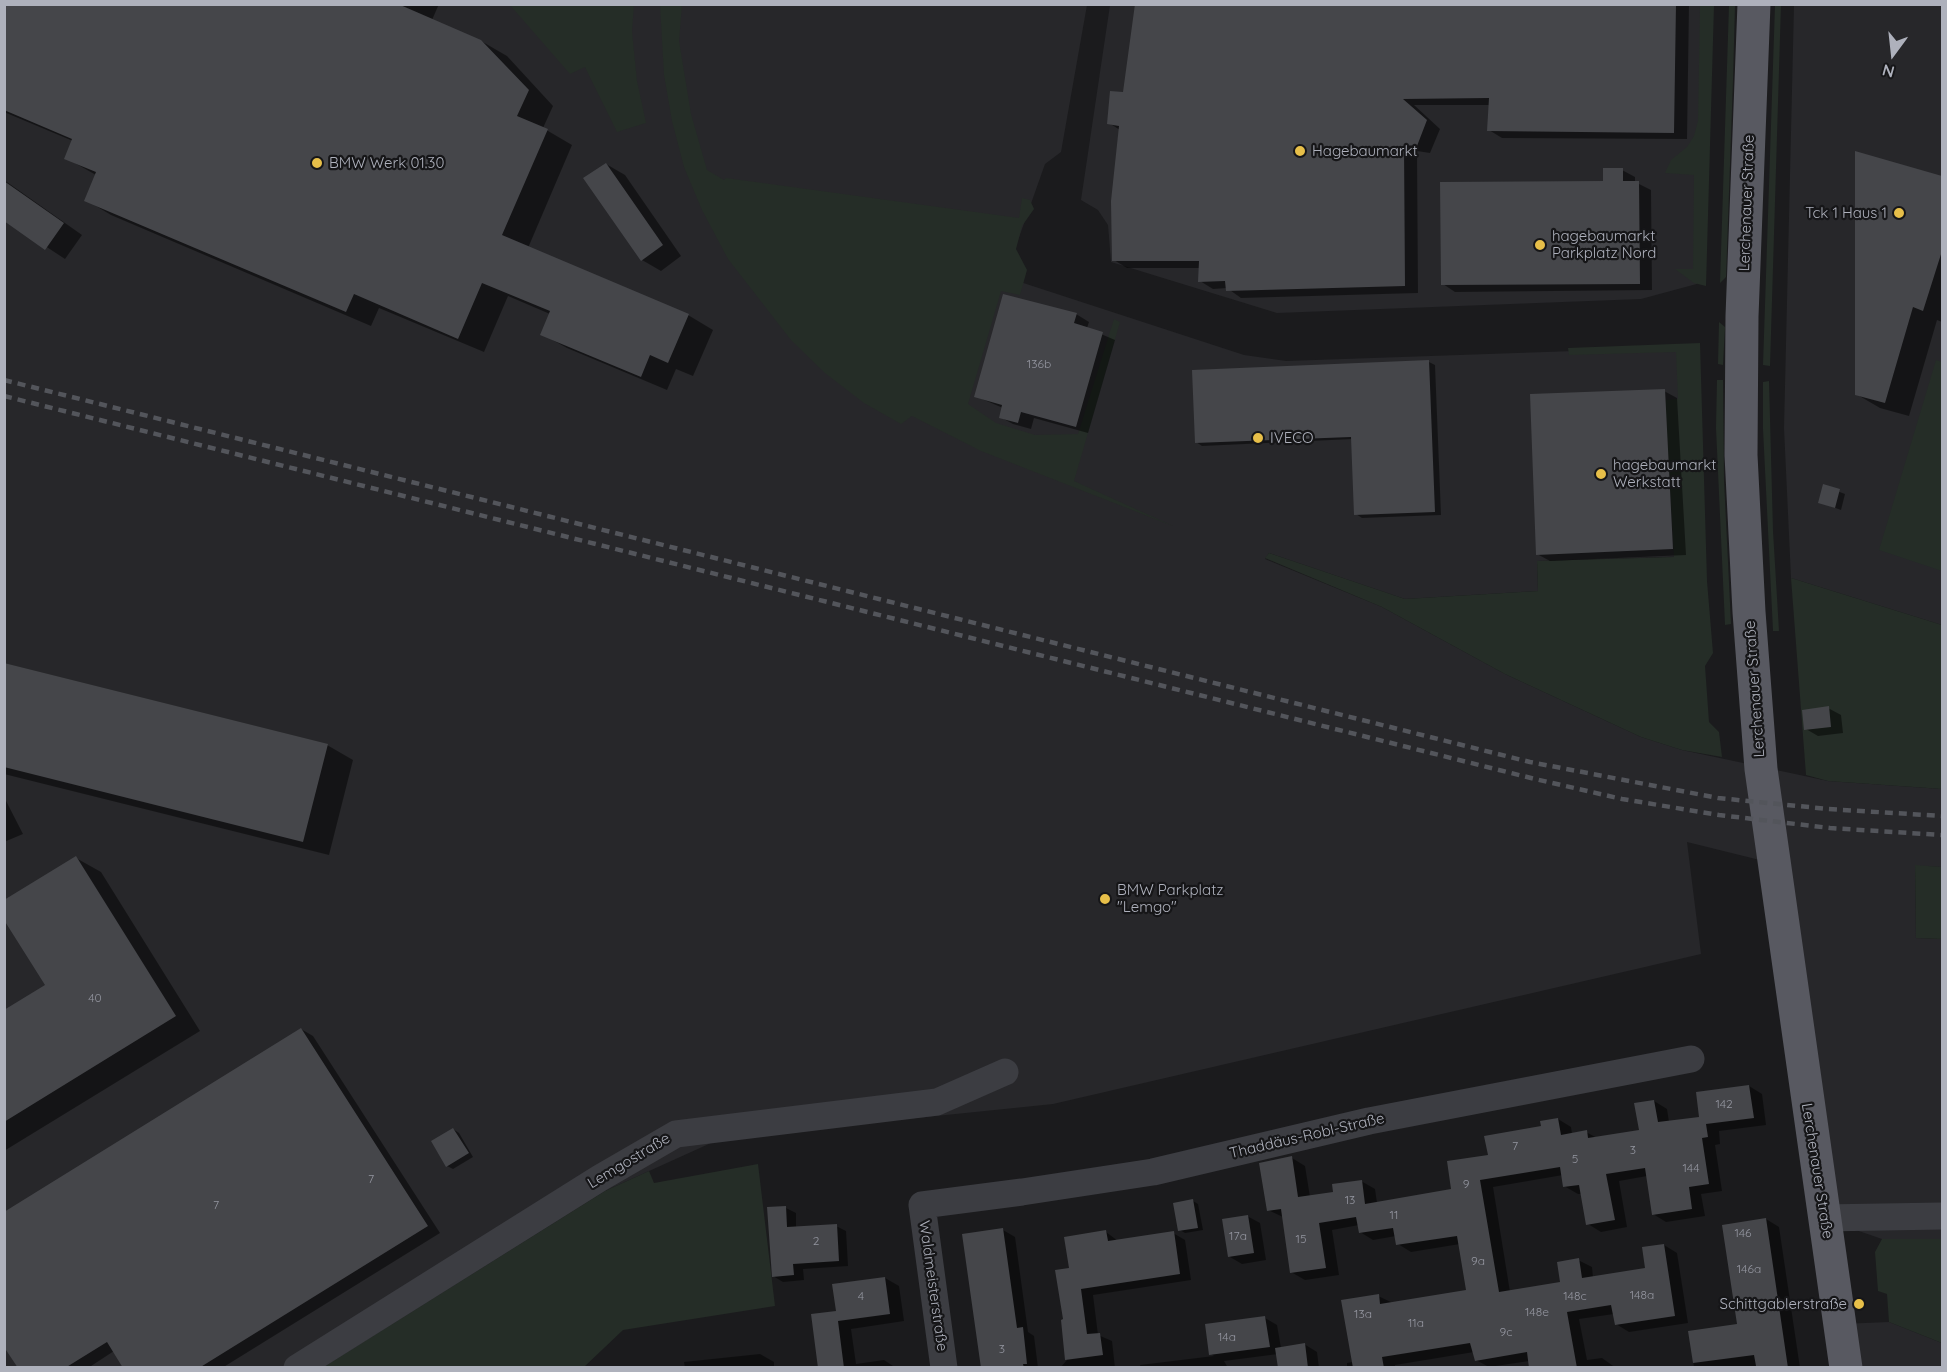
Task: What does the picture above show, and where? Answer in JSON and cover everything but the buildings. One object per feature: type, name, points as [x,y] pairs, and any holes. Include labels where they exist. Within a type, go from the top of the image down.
[{"type":"main road","name":"Lerchenauer Straße","points":[[1754,4],[1743,316],[1741,455],[1749,612],[1761,769],[1846,1368]]},
{"type":"street","name":"Thaddäus-Robl-Straße","points":[[922,1204],[1022,1192],[1153,1172],[1370,1121],[1691,1059]]},
{"type":"street","name":"Lemgostraße","points":[[297,1368],[600,1178],[676,1134],[937,1102],[1005,1072]]},
{"type":"street","name":"Waldmeisterstraße","points":[[922,1204],[944,1368]]},
{"type":"street","points":[[1823,1218],[1942,1216]]},
{"type":"shaded area","points":[[1781,4],[1770,366],[1763,365],[1775,5]]},
{"type":"shaded area","points":[[5,5],[1087,5],[1061,152],[1045,164],[1005,277],[1244,355],[1286,361],[1690,347],[1690,556],[1537,561],[1538,591],[1405,599],[1269,553],[1265,559],[1382,607],[1505,674],[1641,737],[1682,750],[1828,781],[1942,789],[1942,867],[1915,866],[1916,938],[1942,939],[1942,1239],[1882,1239],[1824,1219],[1776,864],[1687,842],[1701,954],[1053,1104],[722,1138],[605,1191],[322,1367],[5,1368]]},
{"type":"shaded area","points":[[510,5],[634,5],[632,31],[637,81],[646,123],[617,132],[585,67],[570,74]]},
{"type":"shaded area","points":[[660,5],[682,5],[679,41],[691,114],[707,170],[724,180],[726,178],[1019,218],[1022,198],[1030,200],[1034,209],[1022,226],[1016,249],[1027,270],[1020,295],[1001,291],[968,404],[996,423],[1035,435],[1078,434],[1114,319],[1120,322],[1074,481],[1173,526],[981,451],[912,416],[901,424],[864,403],[825,373],[791,340],[728,259],[702,210],[684,167],[672,121],[664,75]]},
{"type":"shaded area","points":[[1110,5],[1709,5],[1704,282],[1641,299],[1277,313],[1111,262],[1108,225],[1098,210],[1081,200]]},
{"type":"shaded area","points":[[1700,5],[1714,5],[1706,286],[1694,283],[1675,269],[1693,269],[1694,175],[1665,173],[1671,160],[1687,147],[1694,136],[1698,121]]},
{"type":"shaded area","points":[[1729,5],[1735,5],[1733,80],[1726,277],[1720,283]]},
{"type":"shaded area","points":[[1794,5],[1942,5],[1942,625],[1791,578],[1784,428]]},
{"type":"shaded area","points":[[1719,322],[1725,327],[1723,365],[1718,364]]},
{"type":"shaded area","points":[[1700,343],[1707,581],[1713,653],[1705,666],[1709,722],[1719,732],[1722,757],[1682,750],[1641,737],[1505,674],[1382,607],[1265,558],[1269,553],[1405,599],[1538,591],[1537,561],[1674,557],[1665,400],[1678,399],[1676,352],[1569,355],[1568,348]]},
{"type":"shaded area","points":[[1936,360],[1942,362],[1942,571],[1879,550]]},
{"type":"shaded area","points":[[1717,380],[1723,380],[1724,480],[1731,624],[1725,625],[1716,428]]},
{"type":"shaded area","points":[[1769,381],[1773,531],[1779,631],[1773,631],[1763,429],[1763,382]]},
{"type":"shaded area","points":[[1791,578],[1942,625],[1942,789],[1828,781],[1806,775]]},
{"type":"shaded area","points":[[1915,865],[1942,867],[1942,939],[1916,938]]},
{"type":"shaded area","points":[[758,1164],[775,1306],[623,1330],[584,1367],[322,1368],[605,1191],[649,1171],[654,1183]]},
{"type":"shaded area","points":[[1882,1239],[1942,1239],[1942,1343],[1889,1322],[1887,1294],[1878,1291],[1875,1252]]},
{"type":"shaded area","points":[[1889,1322],[1942,1343],[1942,1367],[1847,1367],[1841,1324]]},
{"type":"railway","points":[[4,380],[1530,762],[1718,798],[1828,809],[1942,816]]},
{"type":"railway","points":[[4,396],[1622,799],[1719,815],[1830,828],[1942,835]]},
{"type":"place","name":"Hagebaumarkt","points":[[1300,151]]},
{"type":"place","name":"BMW Werk 01.30","points":[[317,163]]},
{"type":"place","name":"Tck 1 Haus 1","points":[[1899,213]]},
{"type":"place","name":"hagebaumarkt Parkplatz Nord","points":[[1540,245]]},
{"type":"place","name":"IVECO","points":[[1258,438]]},
{"type":"place","name":"hagebaumarkt Werkstatt","points":[[1601,474]]},
{"type":"place","name":"BMW Parkplatz \"Lemgo\"","points":[[1105,899]]},
{"type":"place","name":"Schittgablerstraße","points":[[1859,1304]]}]
